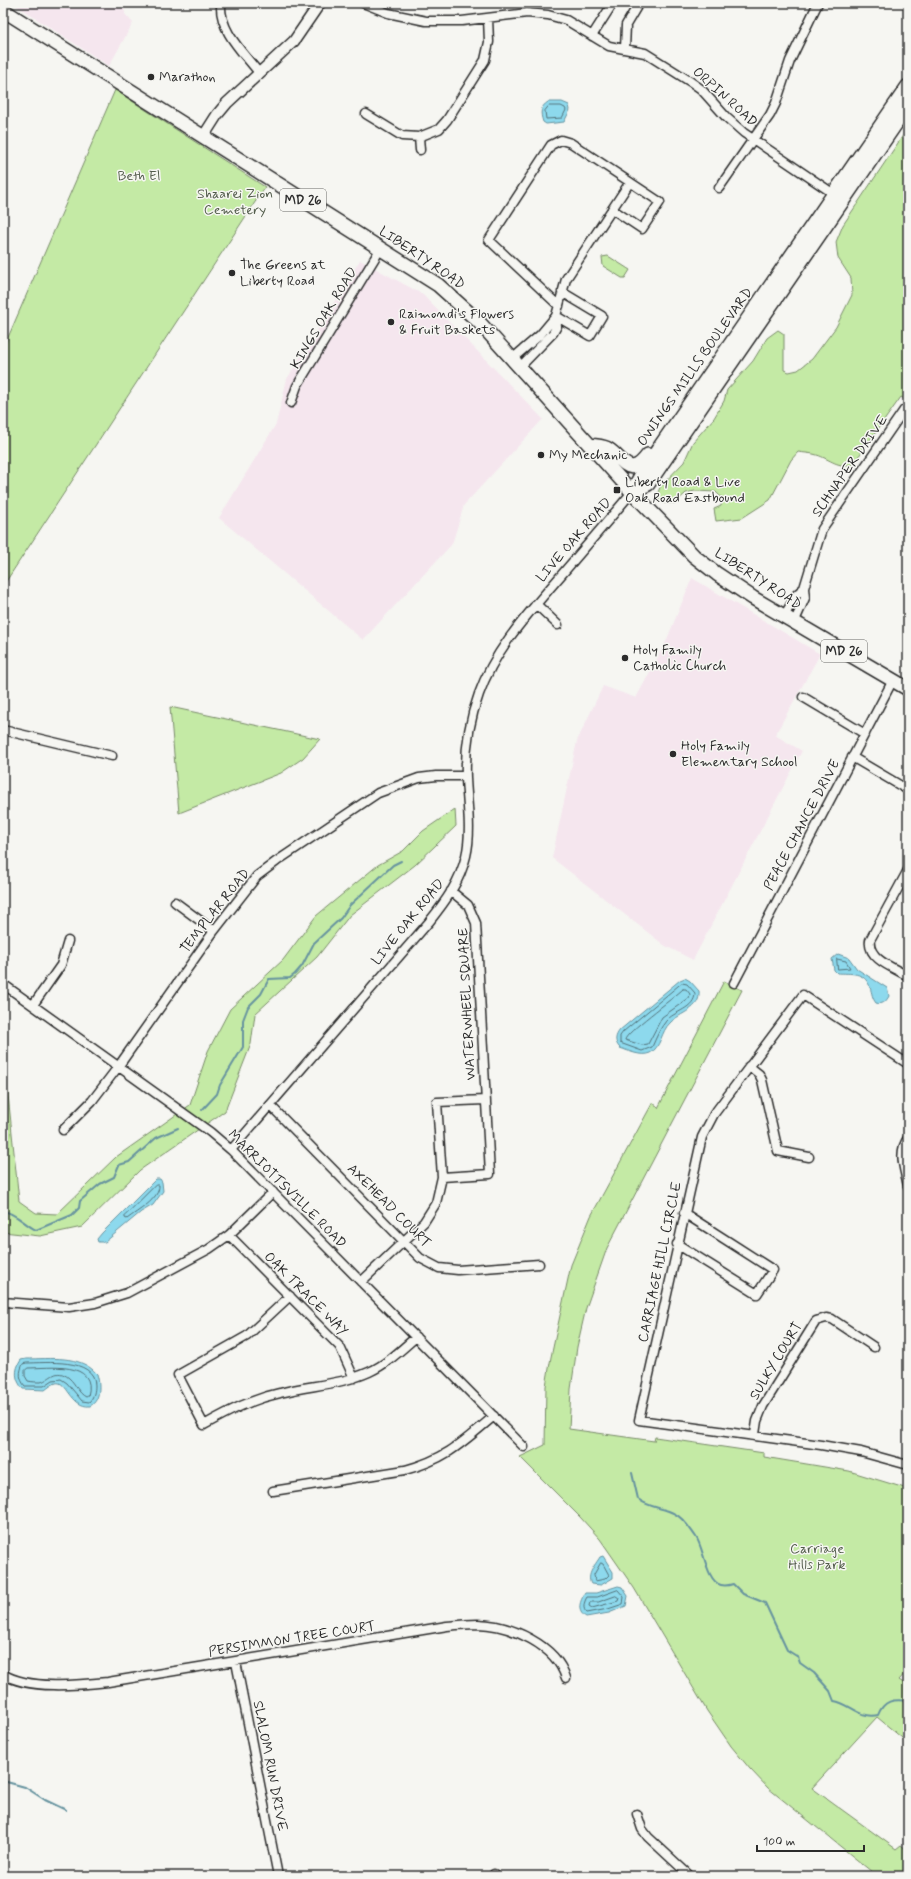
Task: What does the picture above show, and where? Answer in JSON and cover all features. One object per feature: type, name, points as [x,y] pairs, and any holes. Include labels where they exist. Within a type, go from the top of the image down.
[{"type":"main road","name":"LIBERTY ROAD","points":[[3,10],[427,277],[456,299],[516,363],[632,492],[676,539],[702,563],[728,582],[908,689]]},
{"type":"main road","name":"OWINGS MILLS BOULEVARD","points":[[632,492],[659,448],[908,86]]},
{"type":"main road","name":"OWINGS MILLS BOULEVARD","points":[[632,492],[648,484],[908,106]]},
{"type":"main road","points":[[590,445],[608,448],[623,464],[633,466],[641,464],[652,448],[659,448]]},
{"type":"street","points":[[221,3],[222,19],[226,30],[259,73]]},
{"type":"street","points":[[203,137],[217,114],[227,103],[294,41],[320,3]]},
{"type":"street","name":"ORPIN ROAD","points":[[363,3],[388,13],[426,21],[462,21],[527,13],[548,15],[566,20],[609,46],[644,53],[692,82],[701,89],[726,117],[753,140],[834,194]]},
{"type":"street","points":[[592,36],[613,3]]},
{"type":"street","points":[[625,49],[626,25],[639,3]]},
{"type":"street","points":[[719,188],[753,140],[776,103],[790,61],[818,3]]},
{"type":"street","points":[[366,114],[402,136],[420,137],[439,129],[447,120],[480,70],[488,52],[488,18]]},
{"type":"street","points":[[420,137],[420,150]]},
{"type":"street","points":[[559,306],[489,240],[551,145],[556,141],[561,140],[571,143],[660,202],[642,229],[612,209]]},
{"type":"street","points":[[516,363],[553,333],[557,326],[556,316],[562,292],[569,274],[630,182]]},
{"type":"street","name":"KINGS OAK ROAD","points":[[290,403],[297,386],[381,248]]},
{"type":"street","points":[[556,316],[590,336],[602,316],[562,292]]},
{"type":"street","points":[[516,363],[556,316]]},
{"type":"street","name":"SCHNAPER DRIVE","points":[[789,619],[805,598],[804,588],[813,561],[819,535],[904,410],[908,413]]},
{"type":"street","name":"LIVE OAK ROAD","points":[[231,1150],[429,922],[451,892],[463,867],[468,847],[469,824],[466,776],[468,738],[474,708],[484,682],[508,639],[632,492]]},
{"type":"street","name":"SCHNAPER DRIVE","points":[[789,619],[796,594],[804,588]]},
{"type":"street","points":[[536,604],[558,625]]},
{"type":"street","name":"PEACE CHANCE DRIVE","points":[[734,983],[893,680]]},
{"type":"street","points":[[803,697],[865,734]]},
{"type":"street","points":[[3,730],[112,756]]},
{"type":"street","points":[[852,757],[908,790]]},
{"type":"street","name":"TEMPLAR ROAD","points":[[63,1130],[92,1101],[214,932],[258,876],[277,861],[378,793],[419,778],[436,776],[466,776]]},
{"type":"street","points":[[908,870],[905,882],[870,940],[869,946],[877,958],[908,976]]},
{"type":"street","name":"WATERWHEEL SQUARE","points":[[442,1177],[490,1174],[476,922],[468,906],[451,892]]},
{"type":"street","points":[[175,902],[214,932]]},
{"type":"street","points":[[33,1005],[62,965],[68,941]]},
{"type":"street","name":"MARRIOTTSVILLE ROAD","points":[[3,984],[210,1132],[231,1150],[524,1447]]},
{"type":"street","name":"CARRIAGE HILL CIRCLE","points":[[908,1064],[803,995],[714,1114],[702,1137],[638,1420],[755,1434],[861,1452],[908,1465]]},
{"type":"street","points":[[750,1066],[759,1074],[762,1080],[778,1151],[809,1158]]},
{"type":"street","name":"WATERWHEEL SQUARE","points":[[361,1282],[405,1242],[424,1222],[436,1203],[442,1177],[437,1102],[485,1100]]},
{"type":"street","name":"AXEHEAD COURT","points":[[270,1105],[420,1258],[439,1268],[458,1270],[539,1264]]},
{"type":"street","points":[[908,1138],[904,1146],[902,1157],[908,1186]]},
{"type":"street","points":[[3,1302],[69,1306],[95,1303],[127,1293],[209,1249],[229,1235],[273,1192]]},
{"type":"street","points":[[677,1244],[757,1294],[773,1270],[684,1214]]},
{"type":"street","name":"OAK TRACE WAY","points":[[229,1235],[340,1347],[347,1358],[354,1378]]},
{"type":"street","points":[[290,1296],[248,1336],[178,1375],[204,1425],[237,1407],[261,1398],[354,1378],[371,1371],[389,1360],[416,1337]]},
{"type":"street","name":"SULKY COURT","points":[[755,1434],[757,1421],[763,1406],[816,1321],[826,1318],[832,1319],[874,1347]]},
{"type":"street","points":[[274,1491],[422,1465],[434,1461],[458,1447],[494,1416]]},
{"type":"street","name":"PERSIMMON TREE COURT","points":[[3,1674],[20,1680],[40,1684],[87,1684],[108,1682],[447,1626],[478,1624],[502,1628],[530,1640],[557,1659],[562,1665],[566,1678]]},
{"type":"street","name":"SLALOM RUN DRIVE","points":[[236,1662],[278,1876]]},
{"type":"street","points":[[637,1814],[642,1829],[648,1837],[690,1876]]},
{"type":"shaded area","points":[[12,3],[125,3],[125,14],[133,23],[109,66]]},
{"type":"shaded area","points":[[360,260],[422,294],[543,419],[464,505],[452,544],[363,640],[219,518],[276,424],[287,379]]},
{"type":"shaded area","points":[[692,578],[820,654],[775,735],[802,751],[693,960],[664,945],[552,858],[577,741],[603,686],[636,698],[665,644]]},
{"type":"green space","points":[[115,90],[265,187],[3,586],[3,349]]},
{"type":"green space","points":[[908,128],[908,401],[901,397],[853,464],[843,465],[817,455],[798,452],[791,460],[770,500],[742,518],[716,521],[714,509],[721,506],[722,498],[716,492],[695,491],[686,493],[675,503],[664,503],[656,498],[660,487],[684,462],[693,442],[714,418],[724,401],[727,390],[753,361],[767,338],[778,330],[784,334],[784,370],[789,372],[798,370],[812,359],[836,327],[852,295],[851,278],[838,258],[836,242],[843,225]]},
{"type":"green space","points":[[608,256],[630,270],[625,278],[622,278],[603,266],[602,257]]},
{"type":"green space","points":[[170,707],[320,739],[303,758],[281,773],[179,813]]},
{"type":"green space","points":[[455,809],[456,826],[415,865],[350,915],[317,957],[255,1014],[251,1044],[225,1111],[140,1170],[82,1227],[40,1236],[3,1232],[3,1046],[19,1201],[36,1213],[57,1214],[116,1157],[190,1105],[208,1051],[230,1009],[283,960],[316,916],[378,865],[403,851],[423,831]]},
{"type":"green space","name":"Carriage Hills Park","points":[[724,981],[742,990],[607,1248],[586,1308],[577,1347],[571,1389],[569,1429],[654,1441],[655,1437],[764,1453],[764,1457],[849,1471],[908,1489],[908,1670],[899,1680],[908,1686],[908,1743],[877,1717],[812,1788],[896,1849],[901,1845],[908,1851],[908,1876],[877,1876],[768,1788],[750,1769],[731,1746],[707,1711],[634,1588],[600,1539],[520,1457],[545,1445],[546,1386],[551,1357],[571,1265],[591,1216],[653,1102],[658,1108]]},
{"type":"water","points":[[548,102],[562,102],[569,105],[570,110],[564,122],[546,124],[543,122],[541,110]]},
{"type":"water","points":[[838,954],[849,958],[857,969],[887,988],[889,996],[885,1001],[880,1004],[876,1003],[870,987],[861,976],[856,974],[837,973],[834,970],[832,959]]},
{"type":"water","points":[[685,978],[690,981],[699,991],[697,1002],[693,1007],[674,1019],[667,1026],[654,1051],[643,1054],[620,1048],[616,1039],[620,1030],[680,980]]},
{"type":"water","points":[[156,1179],[160,1179],[162,1182],[163,1191],[153,1205],[141,1212],[105,1242],[98,1242],[97,1239],[102,1233]]},
{"type":"water","points":[[55,1358],[73,1360],[82,1363],[97,1374],[99,1392],[96,1400],[90,1406],[78,1403],[60,1383],[56,1383],[45,1390],[23,1389],[18,1382],[16,1371],[21,1360]]},
{"type":"water","points":[[603,1556],[613,1572],[613,1578],[601,1585],[591,1584],[590,1574],[600,1557]]},
{"type":"water","points":[[618,1586],[622,1587],[628,1596],[626,1606],[609,1613],[586,1617],[583,1615],[580,1606],[585,1593],[596,1593]]},
{"type":"waterway","points":[[202,1110],[217,1094],[220,1085],[243,1047],[243,1020],[248,1007],[261,994],[269,979],[290,978],[295,974],[302,966],[314,943],[341,918],[350,905],[393,865],[401,861]]},
{"type":"waterway","points":[[3,1211],[16,1216],[36,1230],[72,1215],[79,1208],[80,1201],[100,1184],[114,1177],[119,1165],[129,1162],[156,1138],[178,1128]]},
{"type":"waterway","points":[[632,1473],[638,1499],[648,1505],[675,1514],[687,1524],[699,1542],[709,1571],[716,1582],[721,1585],[733,1584],[743,1594],[765,1603],[787,1650],[798,1657],[800,1663],[814,1673],[830,1691],[834,1701],[840,1702],[860,1713],[871,1716],[878,1715],[886,1703],[898,1700],[908,1701]]},
{"type":"waterway","points":[[3,1781],[25,1787],[45,1800],[66,1810]]},
{"type":"place","name":"Marathon","points":[[151,77]]},
{"type":"place","name":"The Greens at Liberty Road","points":[[232,273]]},
{"type":"place","name":"Raimondi's Flowers & Fruit Baskets","points":[[391,322]]},
{"type":"place","name":"My Mechanic","points":[[541,455]]},
{"type":"place","name":"Liberty Road & Live Oak Road Eastbound","points":[[617,490]]},
{"type":"place","name":"Holy Family Catholic Church","points":[[625,658]]},
{"type":"place","name":"Holy Family Elementary School","points":[[673,754]]},
{"type":"park label","name":"Beth El","points":[[139,176]]},
{"type":"park label","name":"Shaarei Zion Cemetery","points":[[235,202]]}]
